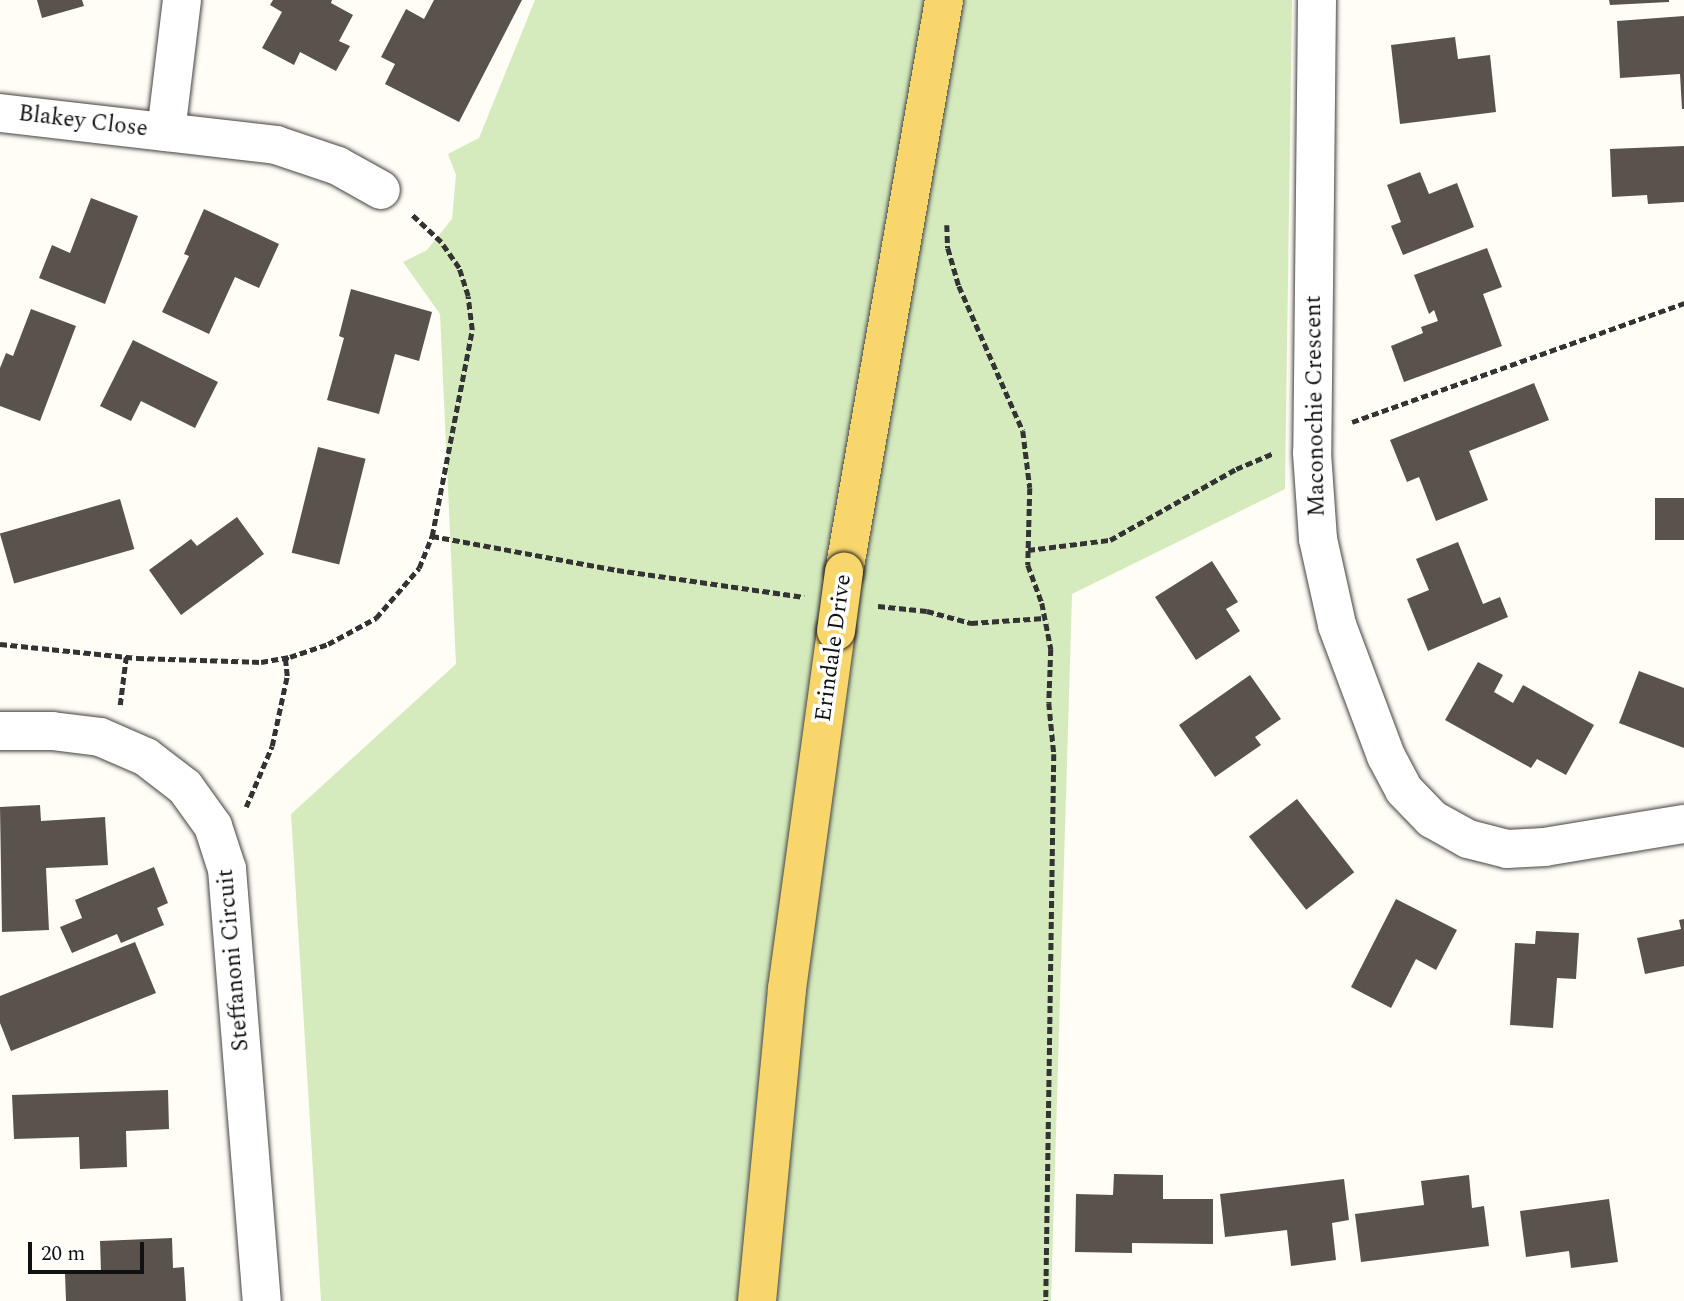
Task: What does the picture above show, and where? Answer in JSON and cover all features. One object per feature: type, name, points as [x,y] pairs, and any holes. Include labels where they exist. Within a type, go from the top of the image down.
[{"type":"main road","name":"Erindale Drive","points":[[757,1301],[787,989],[844,572],[944,0]]},
{"type":"street","name":"Blakey Close","points":[[166,132],[182,0]]},
{"type":"street","name":"Maconochie Crescent","points":[[1317,0],[1313,437],[1318,539],[1337,625],[1386,756],[1404,790],[1432,819],[1468,839],[1507,849],[1545,847],[1684,824]]},
{"type":"street","name":"Blakey Close","points":[[0,113],[276,145],[338,166],[381,190]]},
{"type":"street","name":"Steffanoni Circuit","points":[[0,732],[52,731],[110,741],[146,757],[185,787],[213,826],[227,869],[262,1301]]},
{"type":"path","points":[[0,643],[229,663],[285,658],[328,644],[376,618],[419,568],[432,536],[468,363],[472,330],[468,296],[459,268],[441,242],[381,190]]},
{"type":"path","points":[[947,216],[948,248],[959,286],[1023,431],[1030,488],[1028,565],[1051,649],[1049,703],[1054,754],[1046,1301]]},
{"type":"path","points":[[1028,550],[1110,540],[1236,469],[1313,437],[1684,303]]},
{"type":"path","points":[[432,536],[617,570],[812,598]]},
{"type":"path","points":[[876,606],[927,611],[971,624],[1044,618]]},
{"type":"path","points":[[243,814],[272,746],[287,676],[285,658]]},
{"type":"green space","points":[[535,0],[1292,0],[1285,489],[1072,594],[1051,1301],[321,1301],[291,814],[456,664],[440,314],[403,262],[427,250],[452,219],[456,175],[448,154],[479,138]]},
{"type":"building","points":[[37,0],[82,0],[84,6],[42,18]]},
{"type":"building","points":[[273,0],[332,0],[331,3],[353,15],[339,41],[350,46],[336,71],[300,52],[294,65],[262,48],[282,12],[270,5]]},
{"type":"building","points":[[434,0],[522,0],[459,122],[385,84],[395,64],[381,57],[406,9],[424,19]]},
{"type":"building","points":[[1609,0],[1669,0],[1669,2],[1610,5]]},
{"type":"building","points":[[1684,16],[1682,109],[1680,74],[1620,78],[1617,21]]},
{"type":"building","points":[[1455,37],[1458,59],[1490,55],[1496,112],[1400,124],[1391,45]]},
{"type":"building","points":[[1684,146],[1684,202],[1648,204],[1647,195],[1612,197],[1610,149]]},
{"type":"building","points":[[1420,172],[1429,194],[1457,183],[1474,227],[1403,255],[1391,226],[1401,222],[1387,185]]},
{"type":"building","points":[[91,198],[138,216],[105,304],[39,278],[52,245],[70,253]]},
{"type":"building","points":[[204,209],[279,244],[259,288],[235,277],[209,334],[162,312],[189,256],[184,254]]},
{"type":"building","points":[[1487,248],[1502,287],[1483,294],[1502,346],[1404,382],[1391,346],[1423,333],[1421,327],[1438,321],[1434,310],[1429,314],[1414,275]]},
{"type":"building","points":[[351,289],[432,312],[419,361],[395,354],[379,414],[327,400],[344,338],[339,336]]},
{"type":"building","points":[[31,309],[76,326],[40,421],[0,406],[0,368],[6,353],[13,356]]},
{"type":"building","points":[[133,340],[218,382],[195,428],[141,401],[131,421],[100,406]]},
{"type":"building","points":[[1534,383],[1549,420],[1469,451],[1488,500],[1436,521],[1419,477],[1407,482],[1390,440]]},
{"type":"building","points":[[318,447],[366,459],[339,565],[292,553]]},
{"type":"building","points":[[1655,498],[1684,498],[1684,540],[1655,540]]},
{"type":"building","points":[[120,499],[134,549],[14,583],[0,533]]},
{"type":"building","points":[[237,517],[264,554],[181,615],[149,570],[191,539],[197,546]]},
{"type":"building","points":[[1458,542],[1483,604],[1500,597],[1508,617],[1428,651],[1407,599],[1429,590],[1416,559]]},
{"type":"building","points":[[1212,561],[1238,602],[1226,609],[1240,631],[1196,660],[1155,597]]},
{"type":"building","points":[[1478,662],[1503,675],[1494,692],[1513,703],[1523,685],[1594,725],[1566,775],[1537,759],[1531,768],[1445,720]]},
{"type":"building","points":[[1639,671],[1684,688],[1684,748],[1619,723]]},
{"type":"building","points":[[1250,675],[1281,719],[1255,737],[1261,745],[1215,777],[1179,725]]},
{"type":"building","points":[[1297,799],[1354,872],[1306,910],[1249,837]]},
{"type":"building","points":[[40,805],[41,821],[105,817],[108,865],[46,868],[49,930],[2,932],[0,807]]},
{"type":"building","points":[[154,867],[168,903],[157,908],[164,925],[121,943],[117,934],[72,953],[60,927],[82,918],[75,900]]},
{"type":"building","points":[[1396,899],[1457,930],[1436,970],[1416,959],[1391,1008],[1351,987]]},
{"type":"building","points":[[1684,919],[1684,966],[1645,974],[1637,938],[1681,929],[1679,920]]},
{"type":"building","points":[[1536,931],[1579,933],[1576,979],[1557,978],[1553,1028],[1510,1025],[1515,943],[1535,944]]},
{"type":"building","points":[[135,942],[156,993],[11,1051],[0,1023],[0,996]]},
{"type":"building","points":[[168,1090],[169,1129],[126,1131],[127,1167],[80,1169],[79,1137],[14,1139],[12,1095]]},
{"type":"building","points":[[1114,1174],[1163,1175],[1163,1199],[1213,1199],[1213,1244],[1132,1243],[1132,1253],[1075,1252],[1076,1194],[1113,1195]]},
{"type":"building","points":[[1469,1175],[1472,1208],[1484,1206],[1489,1246],[1361,1262],[1355,1214],[1424,1205],[1421,1181]]},
{"type":"building","points":[[1344,1179],[1349,1220],[1332,1223],[1336,1260],[1291,1266],[1287,1230],[1225,1237],[1220,1194]]},
{"type":"building","points":[[1609,1199],[1618,1262],[1571,1268],[1569,1251],[1526,1257],[1520,1211]]},
{"type":"building","points":[[172,1238],[173,1268],[184,1267],[186,1301],[66,1301],[65,1273],[101,1272],[100,1241]]}]
